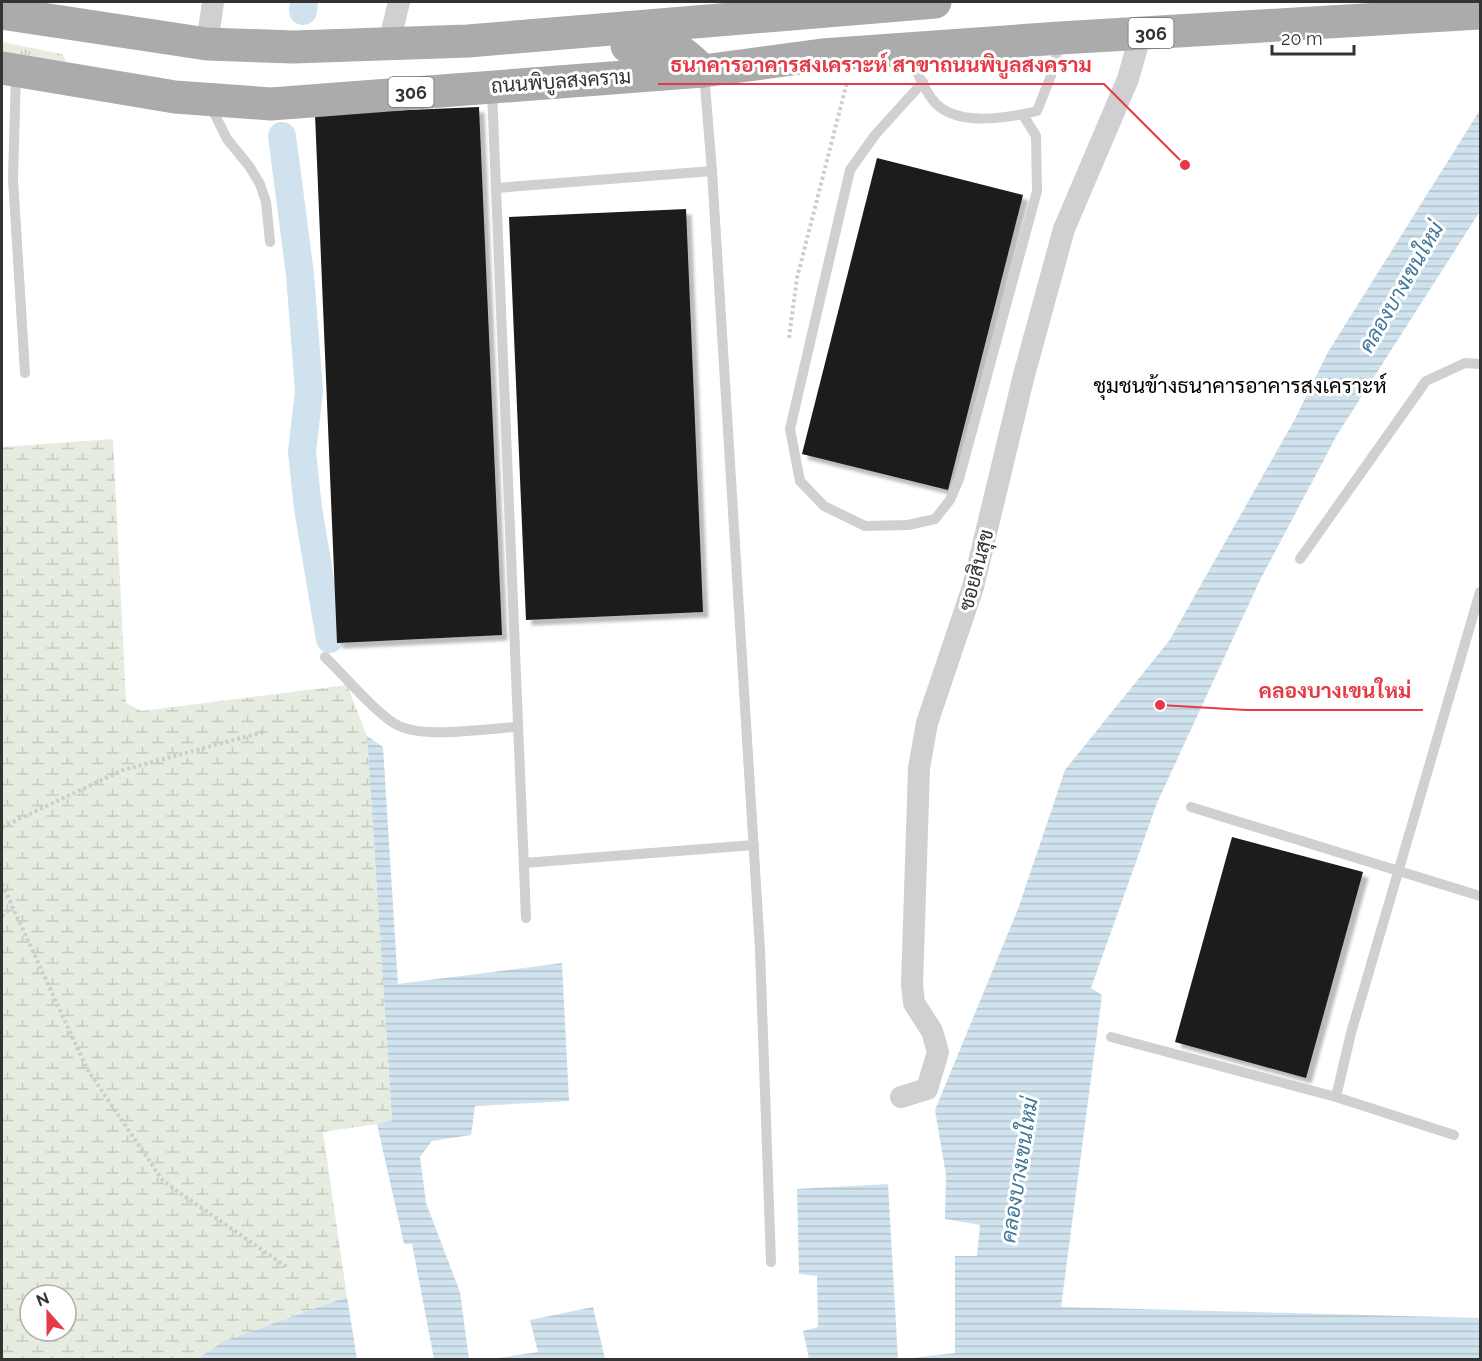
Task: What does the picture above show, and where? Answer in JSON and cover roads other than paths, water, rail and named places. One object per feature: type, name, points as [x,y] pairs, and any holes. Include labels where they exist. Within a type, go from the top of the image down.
[{"type":"main road","points":[[2,13],[207,44],[294,46],[468,40],[735,9],[935,2]]},
{"type":"main road","points":[[735,9],[743,34],[752,42],[805,46],[837,55]]},
{"type":"main road","name":"ถนนพิบูลสงคราม","points":[[9,69],[208,100],[271,104],[492,85],[703,71],[837,55],[1060,38],[1480,13]]},
{"type":"main road","points":[[468,40],[478,54],[489,56],[666,43],[679,48],[703,71]]},
{"type":"street","points":[[207,44],[213,2]]},
{"type":"street","points":[[389,43],[399,2]]},
{"type":"street","name":"ซอยสินสุข","points":[[902,1097],[927,1089],[938,1052],[932,1031],[914,1003],[912,985],[919,768],[927,723],[973,587],[1024,375],[1064,229],[1128,79],[1141,33]]},
{"type":"lane","points":[[906,51],[933,100],[953,114],[998,120],[1037,111],[1054,68],[1060,38]]},
{"type":"lane","points":[[9,69],[25,373]]},
{"type":"lane","points":[[703,71],[712,171],[760,950],[771,1262]]},
{"type":"lane","points":[[923,82],[875,135],[850,170],[790,429],[800,481],[824,506],[865,526],[908,525],[935,519],[950,500],[959,479],[1037,191],[1036,136],[1023,115]]},
{"type":"lane","points":[[492,85],[526,918]]},
{"type":"lane","points":[[208,100],[227,139],[260,184],[266,202],[270,242]]},
{"type":"lane","points":[[496,188],[712,171]]},
{"type":"lane","points":[[1300,559],[1426,381],[1465,363],[1480,364]]},
{"type":"lane","points":[[1336,1097],[1351,1033],[1480,592]]},
{"type":"lane","points":[[325,657],[374,706],[399,726],[425,732],[518,727]]},
{"type":"lane","points":[[1191,807],[1398,873],[1480,896]]},
{"type":"lane","points":[[524,863],[754,845]]},
{"type":"lane","points":[[1111,1037],[1336,1097],[1454,1135]]},
{"type":"water","name":"คลองบางเขนใหม่","points":[[1480,110],[1480,211],[1337,435],[1260,580],[1157,803],[1091,988],[1102,995],[1061,1307],[1480,1318],[1480,1359],[903,1359],[955,1353],[955,1256],[977,1256],[980,1225],[945,1219],[946,1175],[935,1110],[1018,909],[1065,770],[1169,641],[1295,419],[1328,352]]},
{"type":"water","points":[[367,736],[383,747],[398,984],[562,963],[569,1101],[475,1106],[471,1135],[432,1141],[420,1157],[426,1203],[460,1292],[469,1359],[434,1359],[412,1244],[404,1244],[377,1124],[392,1121]]},
{"type":"water","points":[[888,1184],[898,1359],[809,1359],[803,1331],[818,1327],[817,1276],[799,1274],[797,1189]]},
{"type":"water","points":[[347,1297],[357,1359],[197,1359],[224,1341]]},
{"type":"water","points":[[593,1307],[605,1359],[491,1359],[538,1352],[530,1320]]},
{"type":"waterway","points":[[303,11],[304,2]]},
{"type":"waterway","points":[[282,136],[300,274],[309,391],[302,452],[308,508],[330,639]]},
{"type":"place","name":"ธนาคารอาคารสงเคราะห์ สาขาถนนพิบูลสงคราม","points":[[1185,165]]},
{"type":"place","name":"คลองบางเขนใหม่","points":[[1160,705]]},
{"type":"district","name":"ชุมชนข้างธนาคารอาคารสงเคราะห์","points":[[1240,385]]}]
